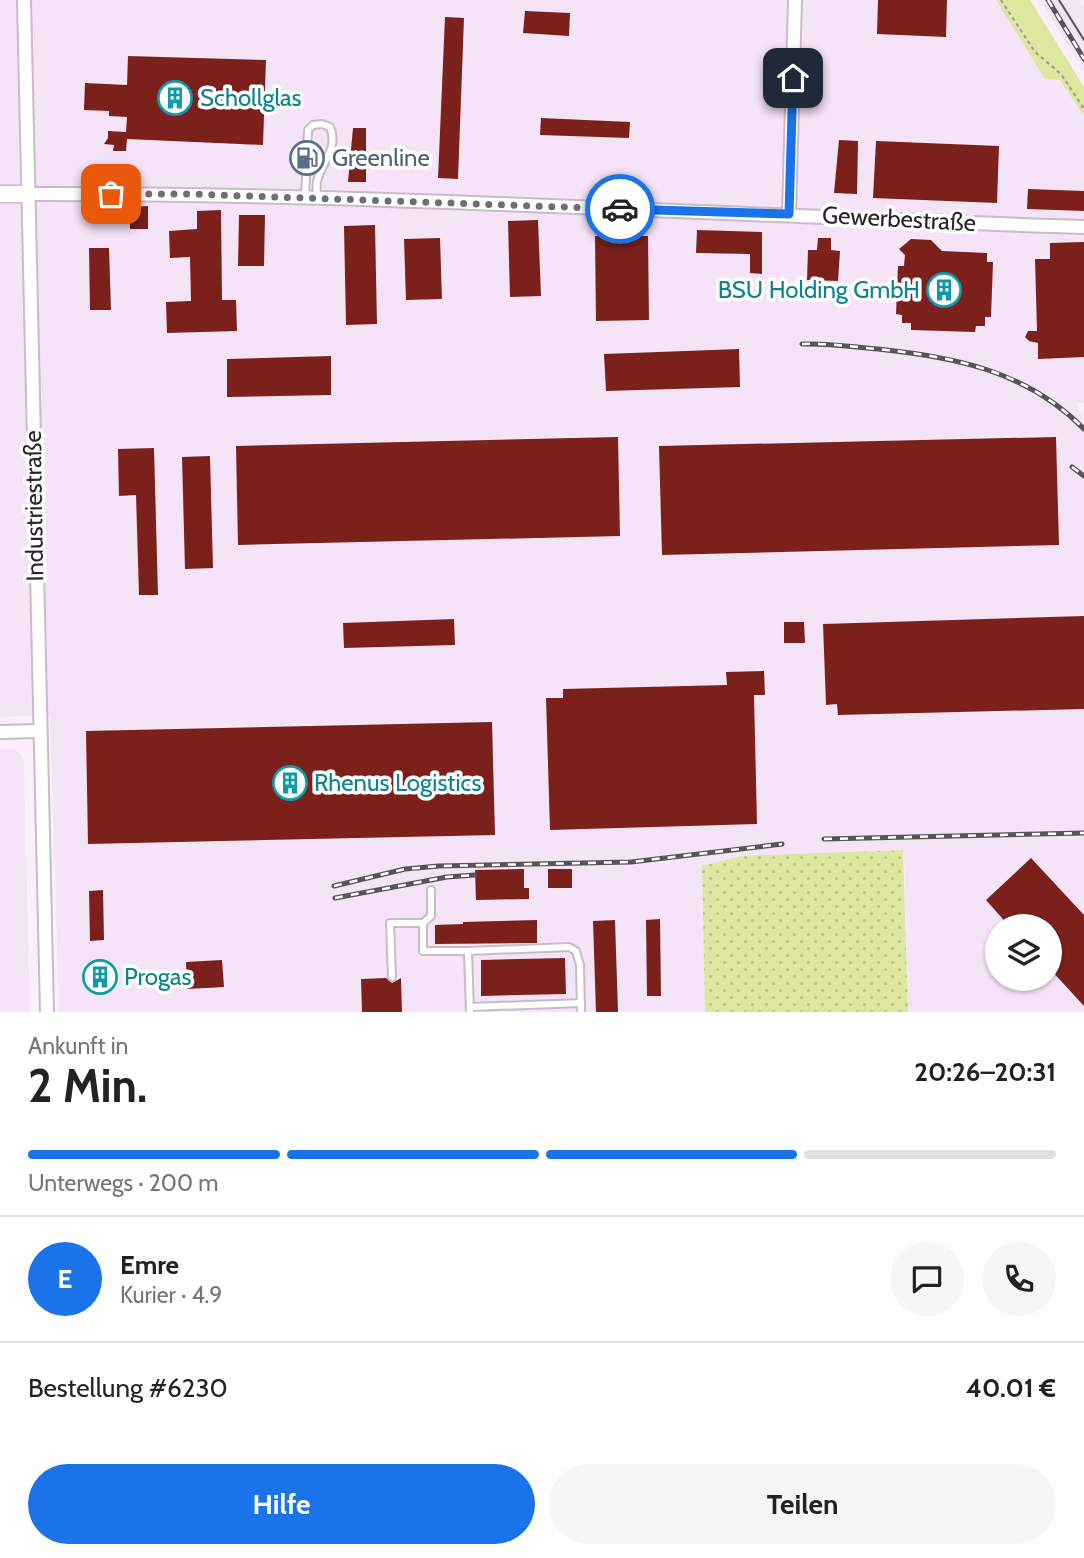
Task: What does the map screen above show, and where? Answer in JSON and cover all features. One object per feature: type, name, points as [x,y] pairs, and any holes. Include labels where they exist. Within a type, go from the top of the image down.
[{"type":"street","name":"Industriestraße","points":[[24,0],[47,1012]]},
{"type":"street","points":[[789,214],[795,0]]},
{"type":"street","name":"Gewerbestraße","points":[[0,194],[178,194],[311,198],[1084,227]]},
{"type":"street","points":[[0,732],[40,731]]},
{"type":"lane","points":[[322,124],[330,127],[333,135],[332,152],[311,198],[308,130],[313,125],[322,124]]},
{"type":"lane","points":[[392,977],[390,923],[422,923],[431,916],[431,890]]},
{"type":"lane","points":[[422,923],[424,951],[569,947],[576,951],[580,965],[581,1012]]},
{"type":"lane","points":[[468,951],[470,1009],[581,1003]]},
{"type":"path","points":[[1001,0],[1035,52],[1061,74],[1084,109]]},
{"type":"shaded area","points":[[0,0],[996,0],[1060,80],[1084,116],[1084,403],[1076,403],[1084,420],[1084,1012],[908,1012],[904,855],[702,866],[705,1012],[59,1012],[50,716],[0,717]]},
{"type":"shaded area","points":[[1040,0],[1079,0],[1084,7],[1084,71]]},
{"type":"shaded area","points":[[13,749],[21,754],[24,764],[30,1012],[0,1012],[0,750]]},
{"type":"green space","points":[[996,0],[1030,0],[1084,87],[1084,116],[1060,80],[1045,79]]},
{"type":"green space","points":[[903,850],[908,1012],[705,1012],[702,866],[742,856]]},
{"type":"building","points":[[878,0],[947,0],[946,37],[877,34]]},
{"type":"building","points":[[525,11],[570,13],[569,36],[523,33]]},
{"type":"building","points":[[445,17],[464,18],[458,179],[438,178]]},
{"type":"building","name":"Schollglas","points":[[128,56],[266,60],[263,145],[127,139],[126,151],[113,151],[114,145],[104,144],[108,131],[126,132],[127,117],[109,116],[109,111],[84,110],[85,83],[127,85]]},
{"type":"building","points":[[541,118],[630,122],[629,138],[540,135]]},
{"type":"building","points":[[353,128],[366,128],[366,182],[348,182]]},
{"type":"building","points":[[839,140],[858,141],[857,194],[834,193]]},
{"type":"building","points":[[876,141],[999,146],[997,203],[873,198]]},
{"type":"building","points":[[1028,189],[1084,191],[1084,211],[1027,209]]},
{"type":"building","points":[[148,206],[148,229],[130,229],[129,207]]},
{"type":"building","points":[[221,210],[222,300],[236,300],[237,331],[167,333],[166,302],[191,301],[190,257],[170,258],[169,231],[197,229],[197,211]]},
{"type":"building","points":[[239,215],[265,215],[264,266],[238,266]]},
{"type":"building","points":[[538,220],[541,296],[510,297],[508,221]]},
{"type":"building","points":[[375,225],[377,324],[346,325],[344,226]]},
{"type":"building","points":[[697,230],[762,232],[762,274],[750,273],[750,254],[696,253]]},
{"type":"building","points":[[595,236],[648,236],[649,320],[596,321]]},
{"type":"building","points":[[440,238],[442,299],[406,300],[404,239]]},
{"type":"building","points":[[818,238],[831,238],[831,250],[840,251],[838,281],[807,280],[808,250],[817,250]]},
{"type":"building","name":"BSU Holding GmbH","points":[[911,239],[931,240],[942,251],[987,253],[987,262],[993,262],[991,317],[985,317],[985,326],[976,326],[975,332],[911,330],[911,323],[902,323],[902,315],[896,314],[898,266],[904,266],[905,255],[899,249]]},
{"type":"building","points":[[1084,242],[1084,357],[1038,359],[1038,343],[1025,337],[1028,331],[1037,331],[1035,259],[1050,259],[1050,243]]},
{"type":"building","points":[[89,248],[109,248],[111,310],[90,310]]},
{"type":"building","points":[[739,349],[740,387],[606,391],[604,354]]},
{"type":"building","points":[[331,356],[331,395],[227,397],[227,359]]},
{"type":"building","points":[[618,437],[620,536],[238,545],[236,446]]},
{"type":"building","points":[[1056,437],[1059,545],[662,555],[659,446]]},
{"type":"building","points":[[154,448],[158,595],[139,595],[136,495],[119,496],[118,449]]},
{"type":"building","points":[[210,456],[213,568],[185,569],[182,457]]},
{"type":"building","points":[[1084,616],[1084,709],[838,715],[837,704],[826,705],[823,624]]},
{"type":"building","points":[[454,619],[455,645],[344,648],[343,623]]},
{"type":"building","points":[[784,622],[804,622],[805,643],[784,643]]},
{"type":"building","points":[[764,671],[765,695],[754,695],[757,824],[550,830],[546,698],[563,698],[563,689],[727,685],[726,672]]},
{"type":"building","name":"Rhenus Logistics","points":[[492,722],[495,835],[88,844],[86,731]]},
{"type":"building","points":[[1031,858],[1084,915],[1084,1006],[1062,982],[1062,914],[998,914],[986,900]]},
{"type":"building","points":[[524,869],[524,888],[529,888],[529,899],[476,900],[475,870]]},
{"type":"building","points":[[548,869],[572,869],[572,888],[548,888]]},
{"type":"building","points":[[103,890],[104,940],[90,941],[89,891]]},
{"type":"building","points":[[660,919],[661,996],[647,996],[646,920]]},
{"type":"building","points":[[537,920],[537,943],[435,944],[435,925]]},
{"type":"building","points":[[615,920],[618,1012],[596,1012],[593,921]]},
{"type":"building","points":[[565,958],[566,994],[481,996],[481,960]]},
{"type":"building","points":[[222,960],[224,987],[187,989],[186,962]]},
{"type":"building","name":"Progas","points":[[109,963],[110,990],[92,991],[91,964]]},
{"type":"building","points":[[386,978],[392,983],[401,978],[402,1012],[362,1012],[361,979]]},
{"type":"tram line","points":[[1059,0],[1084,40]]},
{"type":"railway","points":[[1048,0],[1084,59]]},
{"type":"railway","points":[[802,344],[907,352],[988,370],[1039,393],[1084,429]]},
{"type":"railway","points":[[1072,467],[1084,476]]},
{"type":"railway","points":[[824,839],[1084,833]]},
{"type":"railway","points":[[334,886],[405,869],[631,862],[782,844]]},
{"type":"railway","points":[[335,898],[447,877],[475,875]]},
{"type":"way so far","points":[[111,194],[189,194],[620,209]]},
{"type":"place","name":"Schollglas","points":[[175,98]]},
{"type":"place","name":"Greenline","points":[[307,158]]},
{"type":"place","name":"BSU Holding GmbH","points":[[944,290]]},
{"type":"place","name":"Rhenus Logistics","points":[[290,783]]},
{"type":"place","name":"Progas","points":[[100,977]]},
{"type":"route","points":[[620,209],[789,214],[793,78]]}]
